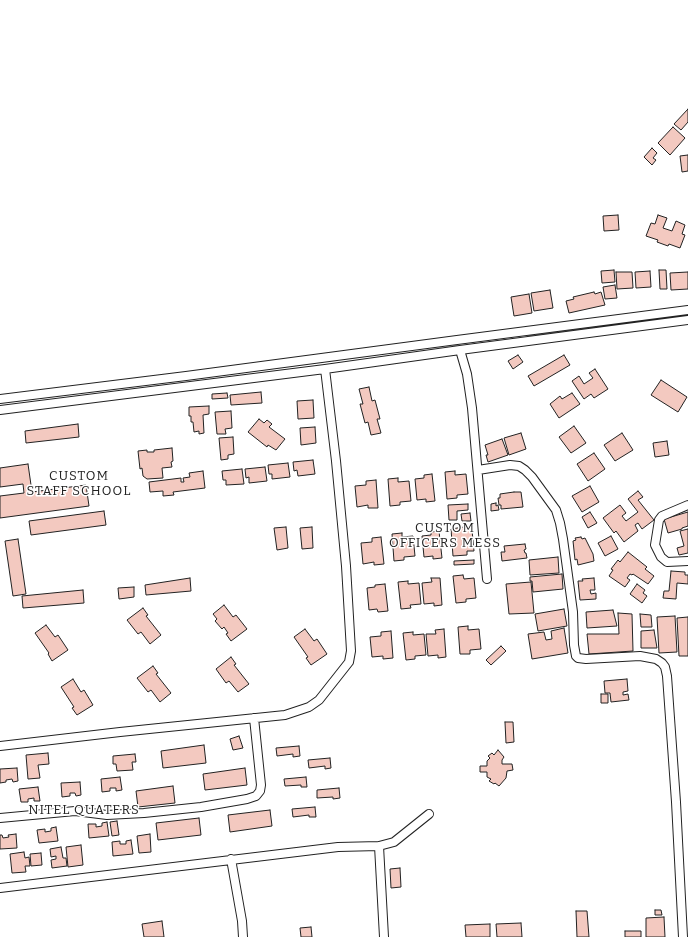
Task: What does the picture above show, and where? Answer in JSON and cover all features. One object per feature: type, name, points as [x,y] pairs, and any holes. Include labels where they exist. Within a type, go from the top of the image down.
[{"type":"street","points":[[0,399],[688,310]]},
{"type":"street","points":[[632,318],[634,328]]},
{"type":"street","points":[[0,410],[325,369],[688,320]]},
{"type":"street","points":[[460,350],[467,374],[472,408],[487,579]]},
{"type":"street","points":[[0,746],[289,714],[315,704],[349,662],[351,651],[345,559],[325,369]]},
{"type":"street","points":[[478,470],[510,465],[519,466],[532,476],[556,510],[563,538],[573,612],[574,645],[576,656],[578,658],[586,659],[640,656],[656,659],[665,667],[667,676],[676,802],[683,937]]},
{"type":"street","points":[[688,505],[662,516],[658,520],[654,545],[667,562],[688,561]]},
{"type":"street","points":[[0,818],[76,811],[107,815],[144,813],[201,807],[256,796],[260,791],[261,785],[254,718]]},
{"type":"street","points":[[0,888],[338,847],[378,846],[394,842],[429,814]]},
{"type":"street","points":[[378,846],[384,937]]},
{"type":"street","points":[[231,859],[242,921],[243,937]]},
{"type":"building","points":[[688,109],[688,122],[681,130],[674,124]]},
{"type":"building","points":[[673,127],[685,138],[670,155],[658,143]]},
{"type":"building","points":[[652,148],[657,153],[653,158],[656,160],[652,165],[644,157]]},
{"type":"building","points":[[688,155],[688,171],[682,172],[680,156]]},
{"type":"building","points":[[618,215],[619,230],[604,231],[603,216]]},
{"type":"building","points":[[658,215],[667,218],[663,228],[672,231],[676,221],[685,225],[682,234],[685,235],[680,248],[669,244],[668,246],[657,242],[658,240],[646,236],[651,223],[655,224]]},
{"type":"building","points":[[614,270],[615,282],[602,283],[601,271]]},
{"type":"building","points":[[659,270],[666,270],[667,289],[660,289]]},
{"type":"building","points":[[650,271],[651,287],[636,288],[635,272]]},
{"type":"building","points":[[616,272],[632,272],[633,288],[617,289]]},
{"type":"building","points":[[688,272],[688,289],[671,290],[670,273]]},
{"type":"building","points":[[615,285],[617,298],[605,299],[603,287]]},
{"type":"building","points":[[550,290],[553,308],[534,311],[531,293]]},
{"type":"building","points":[[594,292],[595,294],[601,292],[605,305],[569,313],[566,301],[574,299],[573,297]]},
{"type":"building","points":[[529,294],[532,313],[514,316],[511,297]]},
{"type":"building","points":[[518,355],[523,362],[513,369],[508,361]]},
{"type":"building","points":[[564,355],[570,365],[534,386],[528,376]]},
{"type":"building","points":[[595,369],[608,389],[594,398],[591,394],[584,399],[572,381],[579,376],[584,384],[593,378],[589,373]]},
{"type":"building","points":[[661,380],[687,397],[678,412],[651,395]]},
{"type":"building","points":[[369,387],[372,401],[375,400],[380,419],[377,419],[381,433],[371,435],[368,422],[365,423],[360,404],[363,404],[359,389]]},
{"type":"building","points":[[261,392],[262,403],[231,405],[230,395]]},
{"type":"building","points":[[227,393],[228,398],[212,399],[212,394]]},
{"type":"building","points":[[572,393],[580,404],[559,418],[550,404],[560,396],[562,399]]},
{"type":"building","points":[[313,400],[314,418],[298,419],[297,401]]},
{"type":"building","points":[[209,406],[209,414],[203,415],[204,433],[199,434],[199,431],[194,432],[193,422],[191,422],[191,416],[189,416],[189,407]]},
{"type":"building","points":[[231,411],[232,428],[225,429],[226,434],[217,434],[215,412]]},
{"type":"building","points":[[259,419],[264,423],[267,420],[272,424],[269,427],[285,439],[276,450],[268,445],[267,447],[248,432]]},
{"type":"building","points":[[78,424],[79,437],[26,443],[25,431]]},
{"type":"building","points":[[574,426],[586,443],[571,453],[559,437]]},
{"type":"building","points":[[315,427],[316,443],[301,445],[300,428]]},
{"type":"building","points":[[521,433],[526,449],[509,455],[504,438]]},
{"type":"building","points":[[622,433],[633,450],[615,461],[604,445]]},
{"type":"building","points":[[233,437],[234,454],[228,455],[228,459],[221,460],[219,438]]},
{"type":"building","points":[[502,439],[508,455],[488,462],[486,455],[488,455],[485,445]]},
{"type":"building","points":[[667,441],[669,455],[655,457],[653,443]]},
{"type":"building","points":[[172,448],[172,467],[162,468],[163,478],[147,479],[143,476],[142,468],[140,469],[138,451],[147,450],[147,452],[154,452],[154,450]]},
{"type":"building","points":[[594,453],[605,469],[588,481],[577,464]]},
{"type":"building","points":[[313,460],[315,474],[298,476],[297,470],[294,471],[293,462]]},
{"type":"building","points":[[288,463],[290,477],[272,479],[272,474],[269,474],[268,465]]},
{"type":"building","points":[[28,464],[32,492],[86,485],[89,506],[0,518],[0,496],[24,493],[23,484],[0,487],[0,468]]},
{"type":"building","points":[[265,467],[267,481],[249,483],[249,477],[246,478],[245,469]]},
{"type":"building","points":[[242,469],[244,484],[226,485],[226,480],[223,480],[222,471]]},
{"type":"building","points":[[203,471],[205,488],[173,492],[174,495],[163,496],[163,491],[150,492],[149,482],[181,478],[181,482],[184,482],[183,478],[190,477],[189,473]]},
{"type":"building","points":[[455,471],[455,475],[466,474],[468,494],[457,495],[457,498],[447,499],[445,472]]},
{"type":"building","points":[[432,474],[435,501],[426,502],[426,499],[417,500],[415,479],[424,478],[424,475]]},
{"type":"building","points":[[398,478],[398,482],[409,481],[411,501],[400,502],[400,505],[390,506],[388,479]]},
{"type":"building","points":[[376,480],[378,508],[368,508],[368,505],[357,507],[355,486],[366,485],[366,481]]},
{"type":"building","points":[[590,486],[599,502],[582,512],[572,496]]},
{"type":"building","points":[[638,491],[643,497],[638,500],[654,520],[642,529],[638,523],[635,525],[638,531],[624,542],[616,531],[614,533],[603,518],[620,505],[626,513],[622,516],[626,521],[638,512],[628,499]]},
{"type":"building","points":[[521,492],[523,507],[501,509],[498,498],[500,498],[500,494]]},
{"type":"building","points":[[496,503],[499,510],[491,511],[491,504]]},
{"type":"building","points":[[468,504],[468,510],[457,511],[457,520],[449,520],[448,505]]},
{"type":"building","points":[[104,511],[106,525],[31,535],[29,521]]},
{"type":"building","points":[[590,512],[597,523],[588,528],[582,517]]},
{"type":"building","points":[[688,512],[688,526],[668,533],[664,519]]},
{"type":"building","points":[[470,513],[471,521],[462,521],[461,514]]},
{"type":"building","points":[[286,527],[288,548],[277,550],[274,528]]},
{"type":"building","points":[[312,527],[313,548],[302,549],[300,528]]},
{"type":"building","points":[[464,527],[464,531],[472,530],[474,551],[467,551],[467,555],[453,556],[451,529]]},
{"type":"building","points":[[688,529],[688,553],[679,555],[677,548],[684,546],[680,531]]},
{"type":"building","points":[[439,531],[442,558],[433,559],[433,556],[424,557],[422,536],[431,535],[431,532]]},
{"type":"building","points":[[402,533],[402,537],[413,536],[415,556],[404,557],[404,560],[394,561],[392,534]]},
{"type":"building","points":[[611,536],[618,549],[605,556],[598,543]]},
{"type":"building","points":[[381,537],[384,564],[374,565],[374,562],[363,564],[361,543],[372,542],[372,538]]},
{"type":"building","points":[[581,537],[582,539],[585,538],[593,554],[594,561],[578,565],[577,559],[575,560],[573,541],[576,540],[575,538]]},
{"type":"building","points":[[18,539],[26,594],[13,596],[5,541]]},
{"type":"building","points":[[525,544],[526,549],[524,550],[527,558],[502,561],[501,552],[505,552],[504,546]]},
{"type":"building","points":[[628,552],[647,567],[645,569],[654,576],[648,584],[633,574],[630,574],[627,578],[630,580],[625,587],[609,576],[613,570],[611,569],[618,560],[620,562]]},
{"type":"building","points":[[558,557],[559,573],[530,575],[529,560]]},
{"type":"building","points":[[474,560],[474,564],[454,565],[454,561]]},
{"type":"building","points":[[671,571],[685,572],[685,575],[688,575],[688,584],[677,583],[676,599],[663,598],[664,591],[669,591]]},
{"type":"building","points":[[562,574],[563,589],[533,592],[530,577]]},
{"type":"building","points":[[463,575],[464,579],[474,578],[476,598],[466,599],[466,602],[456,603],[453,576]]},
{"type":"building","points":[[190,578],[191,591],[146,595],[145,585]]},
{"type":"building","points":[[431,578],[440,578],[442,605],[434,606],[434,603],[424,604],[422,583],[432,582]]},
{"type":"building","points":[[594,578],[595,590],[590,590],[591,594],[596,593],[596,599],[580,600],[578,581],[583,581],[582,579]]},
{"type":"building","points":[[408,581],[408,584],[419,583],[421,604],[410,605],[411,608],[401,609],[398,582]]},
{"type":"building","points":[[531,582],[534,613],[509,614],[506,584]]},
{"type":"building","points":[[385,584],[388,611],[378,612],[377,609],[369,610],[367,588]]},
{"type":"building","points":[[637,584],[645,590],[643,593],[647,596],[642,603],[630,594]]},
{"type":"building","points":[[134,587],[134,597],[119,599],[118,588]]},
{"type":"building","points":[[83,590],[84,603],[23,608],[22,596]]},
{"type":"building","points":[[224,605],[233,617],[236,615],[247,629],[231,641],[226,634],[228,633],[224,627],[222,629],[215,621],[217,619],[213,614]]},
{"type":"building","points":[[143,608],[148,615],[146,616],[161,635],[150,644],[141,632],[138,634],[127,620]]},
{"type":"building","points":[[564,609],[567,626],[538,631],[535,614]]},
{"type":"building","points":[[613,610],[617,626],[587,628],[586,612]]},
{"type":"building","points":[[618,613],[632,614],[633,651],[589,654],[587,634],[619,634]]},
{"type":"building","points":[[640,614],[651,615],[652,627],[641,627]]},
{"type":"building","points":[[675,616],[677,652],[659,653],[657,617]]},
{"type":"building","points":[[688,617],[688,656],[679,656],[677,618]]},
{"type":"building","points":[[46,625],[55,637],[58,635],[68,650],[52,661],[48,654],[49,653],[35,633]]},
{"type":"building","points":[[468,626],[468,630],[479,629],[481,649],[470,650],[470,654],[460,654],[458,627]]},
{"type":"building","points":[[564,628],[568,653],[532,659],[528,634],[544,632],[546,640],[552,639],[551,631]]},
{"type":"building","points":[[305,629],[314,641],[317,639],[327,654],[311,665],[306,658],[308,657],[294,637]]},
{"type":"building","points":[[444,629],[446,657],[438,658],[438,655],[428,656],[426,634],[436,634],[435,630]]},
{"type":"building","points":[[654,630],[657,648],[641,648],[641,631]]},
{"type":"building","points":[[391,631],[393,658],[383,659],[383,656],[372,657],[370,637],[381,636],[381,632]]},
{"type":"building","points":[[413,632],[413,635],[424,634],[426,655],[415,656],[415,659],[406,660],[403,633]]},
{"type":"building","points":[[501,646],[506,651],[491,665],[486,660]]},
{"type":"building","points":[[231,657],[236,664],[234,665],[249,684],[238,692],[229,681],[226,683],[216,669]]},
{"type":"building","points":[[153,666],[158,673],[156,674],[171,693],[160,702],[151,690],[148,692],[137,678]]},
{"type":"building","points":[[73,679],[81,692],[84,690],[93,705],[77,715],[72,708],[74,707],[61,687]]},
{"type":"building","points":[[627,679],[628,691],[623,692],[623,695],[628,694],[629,700],[611,702],[610,693],[605,693],[604,681]]},
{"type":"building","points":[[601,694],[608,694],[608,703],[601,703]]},
{"type":"building","points":[[505,722],[513,722],[514,742],[506,743]]},
{"type":"building","points":[[239,736],[243,748],[233,750],[230,739]]},
{"type":"building","points":[[204,745],[206,763],[163,768],[161,751]]},
{"type":"building","points":[[299,746],[300,756],[293,757],[293,754],[277,756],[276,748]]},
{"type":"building","points":[[498,750],[504,757],[502,764],[512,764],[513,770],[507,771],[506,778],[499,786],[489,781],[491,779],[487,777],[487,772],[480,772],[480,766],[487,766],[487,761],[490,758],[488,756],[492,753],[494,755]]},
{"type":"building","points":[[48,753],[49,764],[38,765],[40,778],[28,779],[26,755]]},
{"type":"building","points":[[135,754],[136,762],[132,762],[133,770],[117,771],[116,764],[113,764],[113,756]]},
{"type":"building","points":[[330,758],[331,768],[325,769],[325,766],[309,768],[308,760]]},
{"type":"building","points":[[17,768],[18,781],[13,782],[12,779],[0,783],[0,769]]},
{"type":"building","points":[[245,768],[247,785],[205,790],[203,774]]},
{"type":"building","points":[[120,777],[122,790],[116,791],[116,788],[110,788],[110,791],[102,792],[101,779]]},
{"type":"building","points":[[306,777],[307,787],[301,787],[301,785],[285,786],[284,779]]},
{"type":"building","points":[[80,782],[81,795],[76,796],[75,793],[70,793],[70,796],[62,797],[61,783]]},
{"type":"building","points":[[173,786],[175,803],[138,807],[136,791]]},
{"type":"building","points":[[38,787],[40,801],[34,801],[34,798],[28,799],[28,802],[21,802],[19,789]]},
{"type":"building","points":[[339,788],[340,798],[317,798],[317,790]]},
{"type":"building","points":[[315,807],[316,817],[309,817],[309,815],[293,817],[292,809]]},
{"type":"building","points":[[270,810],[272,826],[230,832],[228,815]]},
{"type":"building","points":[[199,818],[201,835],[158,840],[156,823]]},
{"type":"building","points":[[117,821],[119,835],[112,836],[110,822]]},
{"type":"building","points":[[107,822],[109,836],[89,838],[88,824],[96,824],[96,827],[102,826],[102,823]]},
{"type":"building","points":[[56,827],[58,841],[39,843],[37,830],[45,829],[45,832],[51,831],[51,828]]},
{"type":"building","points":[[16,834],[17,848],[0,849],[0,835],[2,835],[3,838],[9,837],[8,835]]},
{"type":"building","points":[[150,834],[151,852],[139,853],[137,836]]},
{"type":"building","points":[[131,840],[133,854],[113,856],[112,842],[120,841],[120,844],[126,844],[126,841]]},
{"type":"building","points":[[81,845],[83,865],[68,867],[66,847]]},
{"type":"building","points":[[61,847],[63,858],[66,858],[67,866],[52,868],[51,860],[56,859],[56,856],[51,857],[50,849]]},
{"type":"building","points":[[24,852],[25,858],[29,857],[30,866],[25,866],[26,872],[12,873],[10,854]]},
{"type":"building","points":[[41,853],[42,865],[31,866],[30,854]]},
{"type":"building","points":[[400,868],[401,887],[391,888],[390,869]]},
{"type":"building","points":[[655,910],[661,910],[662,915],[655,915]]},
{"type":"building","points":[[576,911],[587,911],[589,937],[577,937]]},
{"type":"building","points":[[664,917],[665,937],[646,937],[646,918]]},
{"type":"building","points":[[162,921],[164,937],[144,937],[142,924]]},
{"type":"building","points":[[521,923],[522,937],[497,937],[496,924]]},
{"type":"building","points":[[490,924],[490,937],[466,937],[465,925]]},
{"type":"building","points":[[311,927],[312,937],[301,937],[300,928]]},
{"type":"building","points":[[625,931],[641,931],[641,937],[625,937]]},
{"type":"district","name":"CUSTOM STAFF SCHOOL","points":[[79,484]]},
{"type":"district","name":"CUSTOM OFFICERS MESS","points":[[445,536]]},
{"type":"district","name":"NITEL QUATERS","points":[[84,810]]}]
